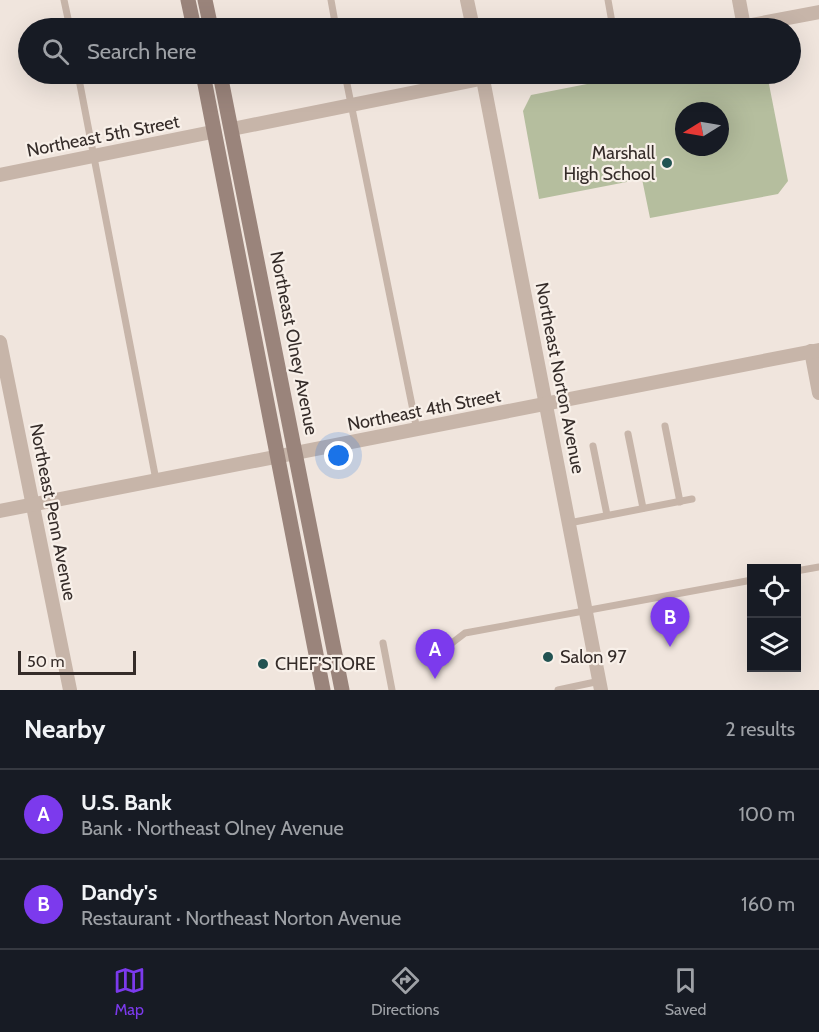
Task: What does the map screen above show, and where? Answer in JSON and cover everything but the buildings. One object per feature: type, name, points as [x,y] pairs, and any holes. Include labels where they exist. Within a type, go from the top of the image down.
[{"type":"main road","points":[[189,0],[192,18]]},
{"type":"main road","points":[[205,0],[209,18]]},
{"type":"main road","points":[[205,84],[275,457],[323,690]]},
{"type":"main road","name":"Northeast Olney Avenue","points":[[222,84],[342,690]]},
{"type":"street","points":[[468,0],[471,18]]},
{"type":"street","points":[[739,0],[740,18]]},
{"type":"street","points":[[789,18],[819,12]]},
{"type":"street","points":[[232,129],[445,84]]},
{"type":"street","name":"Northeast Norton Avenue","points":[[484,84],[601,686]]},
{"type":"street","name":"Northeast 5th Street","points":[[0,175],[212,132]]},
{"type":"street","name":"Northeast Penn Avenue","points":[[0,342],[70,690]]},
{"type":"street","points":[[815,351],[819,393]]},
{"type":"street","name":"Northeast 4th Street","points":[[0,511],[815,351]]},
{"type":"lane","points":[[64,0],[68,18]]},
{"type":"lane","points":[[331,0],[334,18]]},
{"type":"lane","points":[[608,0],[612,18]]},
{"type":"lane","points":[[80,84],[156,480]]},
{"type":"lane","points":[[347,84],[417,430]]},
{"type":"lane","points":[[665,426],[680,502]]},
{"type":"lane","points":[[628,434],[643,508]]},
{"type":"lane","points":[[593,446],[607,515]]},
{"type":"lane","points":[[569,523],[692,499]]},
{"type":"lane","points":[[801,570],[819,567]]},
{"type":"lane","points":[[448,646],[465,633],[747,581]]},
{"type":"lane","points":[[383,643],[392,690]]},
{"type":"lane","points":[[558,690],[601,686]]},
{"type":"green space","points":[[587,84],[769,84],[788,181],[778,194],[650,218],[642,179],[539,199],[523,111],[531,95]]},
{"type":"place","name":"Marshall High School","points":[[667,163]]},
{"type":"place","name":"Dandy's","points":[[670,647]]},
{"type":"place","name":"Salon 97","points":[[548,657]]},
{"type":"place","name":"CHEF'STORE","points":[[263,664]]},
{"type":"place","name":"U.S. Bank","points":[[435,679]]}]
